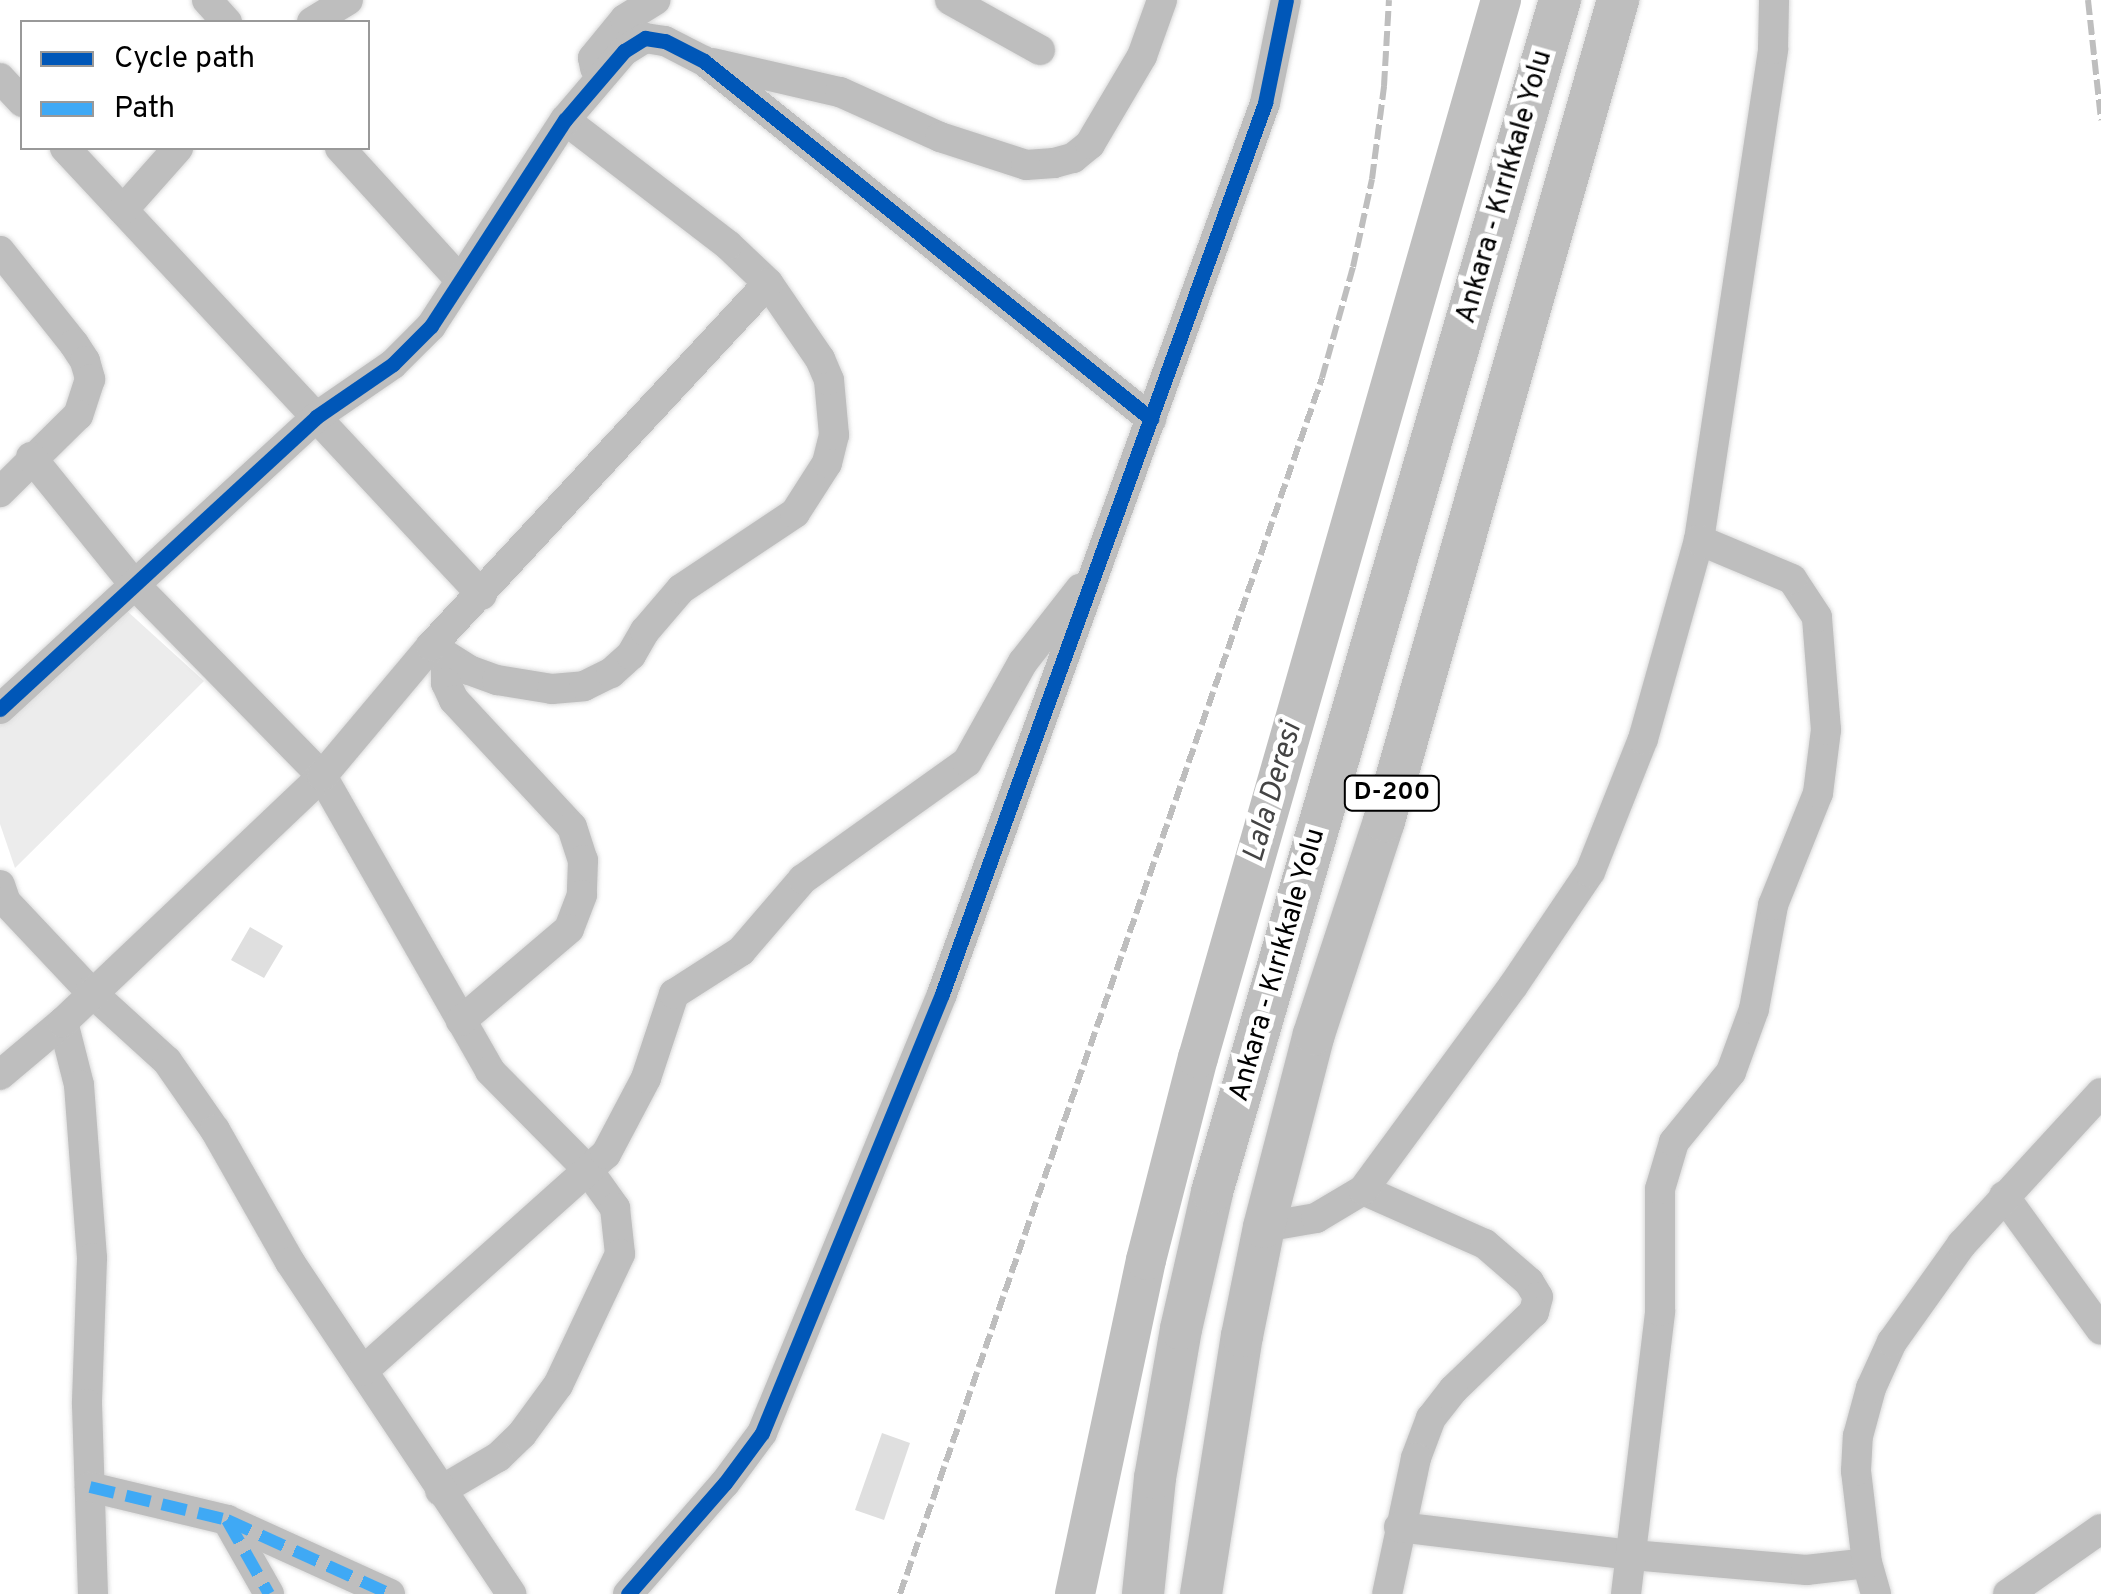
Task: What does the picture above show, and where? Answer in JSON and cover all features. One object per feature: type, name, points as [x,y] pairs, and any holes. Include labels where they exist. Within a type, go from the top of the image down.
[{"type":"highway","name":"Ankara - Kırıkkale Yolu","points":[[1143,1594],[1165,1422],[1212,1192],[1560,0]]},
{"type":"highway","name":"Ankara - Kırıkkale Yolu","points":[[1201,1594],[1238,1355],[1264,1227],[1314,1034],[1384,822],[1618,0]]},
{"type":"street","points":[[207,0],[226,20]]},
{"type":"street","points":[[315,20],[348,0]]},
{"type":"street","points":[[598,78],[593,58],[624,18],[656,0]]},
{"type":"street","points":[[950,0],[1040,50]]},
{"type":"street","points":[[704,61],[840,92],[940,138],[1026,165],[1054,163],[1073,158],[1090,144],[1142,56],[1162,0]]},
{"type":"street","points":[[628,1594],[725,1483],[762,1433],[942,994],[1265,103],[1286,0]]},
{"type":"street","points":[[1264,1227],[1316,1218],[1363,1190],[1514,986],[1590,872],[1642,739],[1699,540],[1773,49],[1774,0]]},
{"type":"street","points":[[0,709],[316,417],[393,364],[430,326],[565,120],[624,51],[644,38],[665,41],[704,61],[1151,419]]},
{"type":"street","points":[[0,78],[20,100]]},
{"type":"street","points":[[438,652],[497,680],[552,689],[584,686],[611,674],[631,655],[645,631],[680,589],[795,513],[827,462],[834,408],[820,359],[768,283],[728,245],[565,120]]},
{"type":"street","points":[[67,150],[482,595]]},
{"type":"street","points":[[123,210],[176,150]]},
{"type":"street","points":[[342,150],[460,280]]},
{"type":"street","points":[[0,250],[86,360],[90,379],[78,415],[31,457],[0,492]]},
{"type":"street","points":[[0,1075],[63,1022],[90,992],[322,776],[768,283]]},
{"type":"street","points":[[31,457],[134,584],[322,776],[461,1021],[508,1093],[588,1170],[619,1220],[620,1254],[614,1272],[541,1411],[498,1457],[440,1491]]},
{"type":"street","points":[[1626,1594],[1660,1310],[1660,1189],[1674,1142],[1731,1072],[1754,1009],[1773,905],[1818,793],[1826,730],[1817,617],[1792,578],[1699,540]]},
{"type":"street","points":[[363,1371],[606,1154],[646,1078],[674,994],[741,951],[803,879],[967,762],[1023,662],[1098,567]]},
{"type":"street","points":[[438,652],[454,700],[572,827],[580,843],[584,878],[569,928],[461,1021]]},
{"type":"street","points":[[0,886],[6,902],[90,992],[167,1060],[215,1130],[290,1262],[511,1594]]},
{"type":"street","points":[[63,1022],[79,1085],[92,1258],[93,1594]]},
{"type":"street","points":[[1876,1594],[1866,1563],[1856,1471],[1858,1436],[1871,1388],[1892,1342],[1962,1244],[2101,1093]]},
{"type":"street","points":[[1363,1190],[1485,1244],[1529,1282],[1538,1297],[1534,1312],[1453,1390],[1431,1418],[1399,1526],[1387,1594]]},
{"type":"street","points":[[2004,1196],[2101,1330]]},
{"type":"street","points":[[90,1487],[227,1520],[390,1594]]},
{"type":"street","points":[[227,1520],[269,1594]]},
{"type":"street","points":[[1399,1526],[1632,1555],[1806,1570],[1866,1563]]},
{"type":"street","points":[[2024,1589],[2101,1529]]},
{"type":"shaded area","points":[[126,610],[204,681],[15,868],[0,824],[0,725]]},
{"type":"building","points":[[250,927],[283,946],[264,978],[231,960]]},
{"type":"building","points":[[882,1433],[910,1443],[884,1520],[855,1510]]},
{"type":"waterway","name":"Lala Deresi","points":[[1075,1594],[1146,1260],[1198,1058],[1501,0]]},
{"type":"railway","points":[[900,1594],[1322,378],[1353,267],[1372,179],[1384,86],[1389,0]]},
{"type":"railway","points":[[2088,0],[2101,120]]},
{"type":"marked path","points":[[90,1487],[227,1520],[390,1594]]},
{"type":"marked path","points":[[227,1520],[269,1594]]},
{"type":"cycle path","points":[[628,1594],[725,1483],[762,1433],[942,994],[1265,103],[1286,0]]},
{"type":"cycle path","points":[[0,709],[316,417],[393,364],[431,326],[565,120],[624,51],[645,38],[665,41],[704,61],[1151,419]]}]
